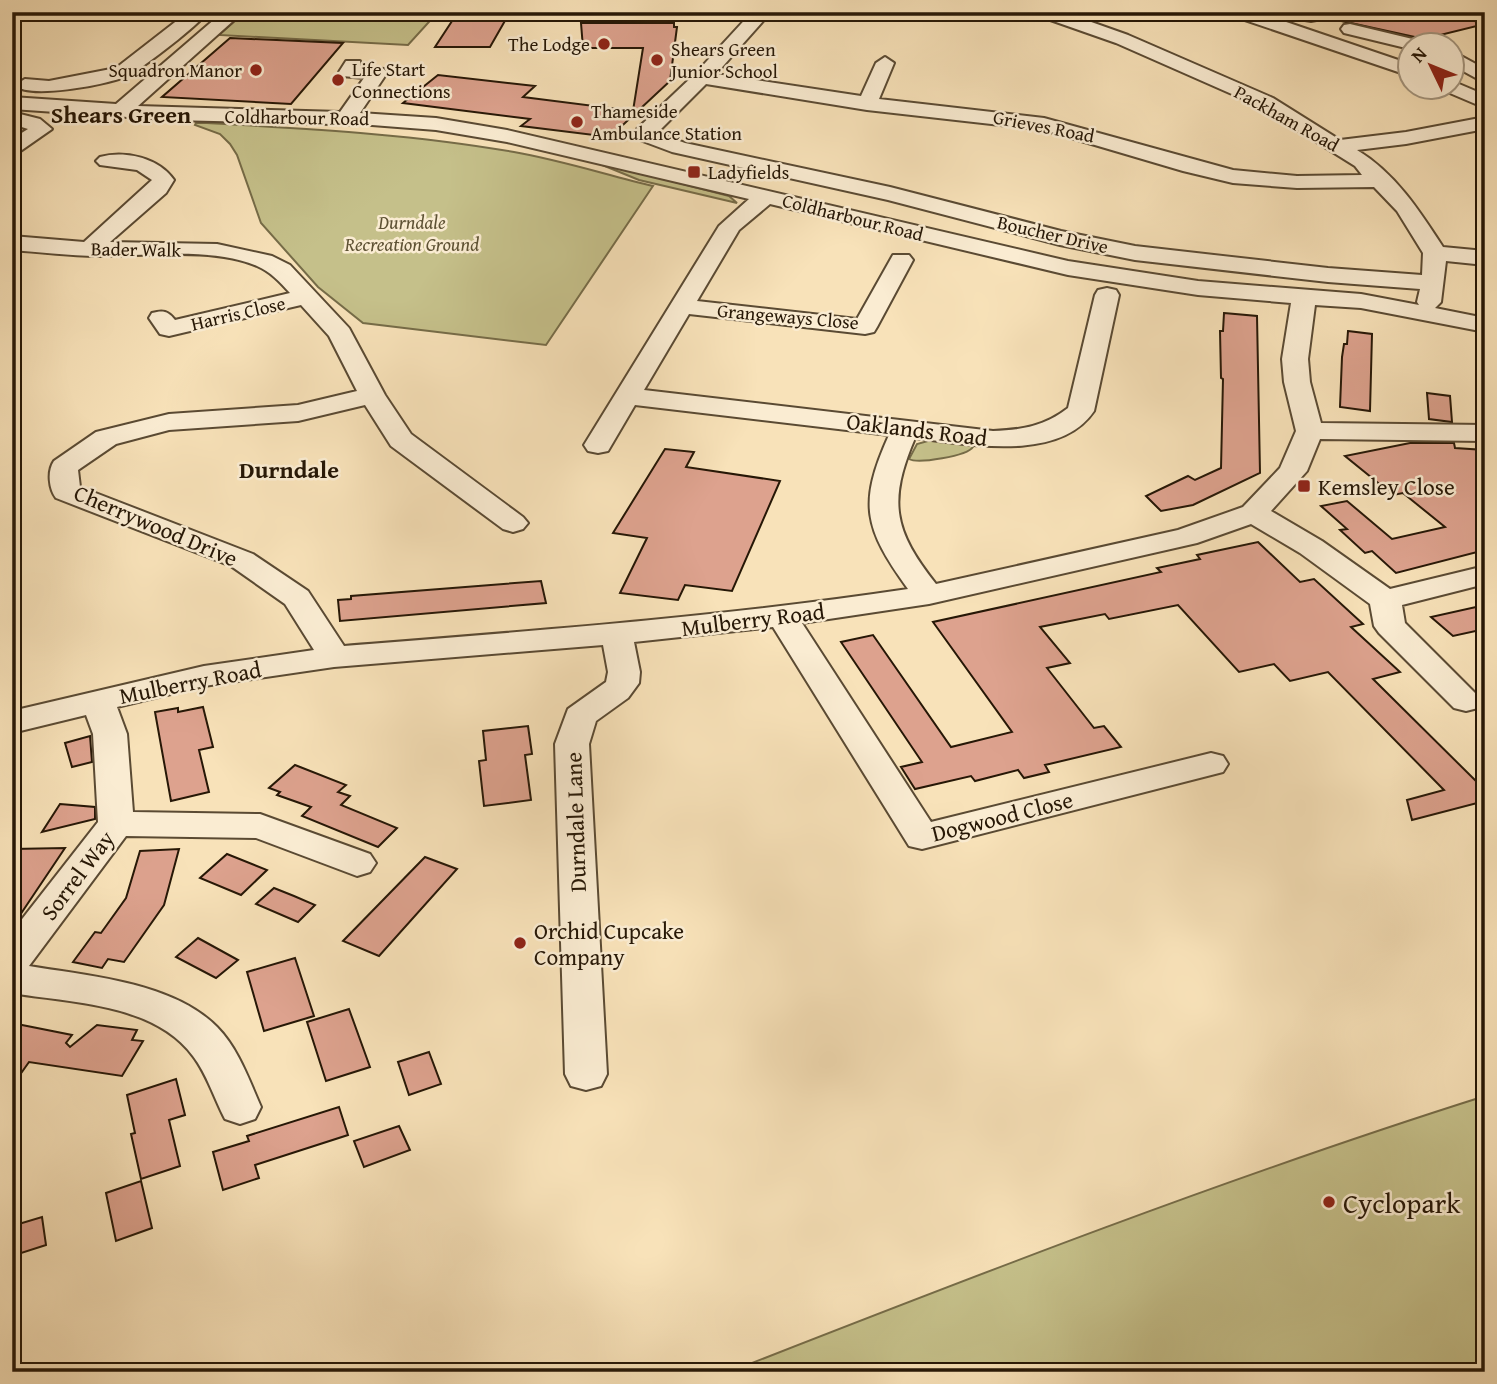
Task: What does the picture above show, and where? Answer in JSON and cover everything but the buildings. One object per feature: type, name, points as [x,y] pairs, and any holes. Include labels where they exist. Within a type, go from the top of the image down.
[{"type":"street","points":[[12,84],[49,87],[122,72],[199,12]]},
{"type":"street","points":[[121,110],[234,12]]},
{"type":"street","points":[[702,78],[762,12]]},
{"type":"street","name":"Packham Road","points":[[1045,12],[1185,65],[1266,102],[1339,146],[1382,180],[1406,207],[1434,253]]},
{"type":"street","points":[[1239,12],[1396,66]]},
{"type":"street","points":[[1303,14],[1332,12]]},
{"type":"street","points":[[1474,12],[1485,16]]},
{"type":"street","points":[[1303,14],[1396,40]]},
{"type":"street","points":[[867,104],[885,63]]},
{"type":"street","points":[[346,118],[377,73],[349,72],[353,65]]},
{"type":"street","points":[[1466,66],[1485,77]]},
{"type":"street","name":"Grieves Road","points":[[702,78],[867,104],[973,113],[1048,125],[1104,138],[1207,171],[1251,180],[1301,183],[1382,180]]},
{"type":"street","name":"Boucher Drive","points":[[702,78],[646,130],[648,136],[679,148],[890,194],[1059,238],[1135,253],[1328,275],[1433,283]]},
{"type":"street","points":[[1466,94],[1485,102]]},
{"type":"street","name":"Coldharbour Road","points":[[12,103],[407,121],[507,136],[1068,268],[1186,286],[1361,301],[1485,325]]},
{"type":"street","points":[[12,148],[41,131],[39,126],[21,119]]},
{"type":"street","points":[[1339,146],[1406,138],[1485,122]]},
{"type":"street","points":[[89,249],[158,188],[163,180],[159,173],[151,168],[107,161]]},
{"type":"street","points":[[598,445],[730,226],[766,196]]},
{"type":"street","name":"Bader Walk","points":[[12,243],[89,249],[227,251],[259,257],[282,270],[307,296]]},
{"type":"street","points":[[1425,312],[1433,283],[1434,253],[1485,258]]},
{"type":"street","name":"Grangeways Close","points":[[680,306],[865,327],[901,260]]},
{"type":"street","name":"Oaklands Road","points":[[627,396],[1013,439],[1052,431],[1067,424],[1081,411],[1107,295]]},
{"type":"street","points":[[307,296],[340,333],[372,395],[401,440],[513,523]]},
{"type":"street","name":"Harris Close","points":[[159,327],[307,296]]},
{"type":"street","points":[[1303,297],[1303,317],[1295,359],[1297,382],[1310,431],[1485,433]]},
{"type":"street","name":"Cherrywood Drive","points":[[334,657],[297,598],[242,560],[66,492],[64,467],[106,438],[169,422],[298,413],[372,395]]},
{"type":"street","points":[[905,429],[883,489],[882,502],[892,538],[929,595]]},
{"type":"street","name":"Mulberry Road","points":[[12,722],[204,676],[334,657],[617,634],[782,617],[929,595],[1187,537],[1253,513],[1293,471],[1310,431]]},
{"type":"street","points":[[1253,513],[1311,547],[1385,600],[1391,626],[1466,702]]},
{"type":"street","points":[[1385,600],[1485,575]]},
{"type":"street","name":"Dogwood Close","points":[[782,617],[922,837],[1212,764]]},
{"type":"street","name":"Durndale Lane","points":[[586,1074],[572,744],[580,716],[616,691],[622,683],[624,672],[617,634]]},
{"type":"street","name":"Sorrel Way","points":[[12,960],[116,824],[110,734],[98,700]]},
{"type":"street","points":[[116,824],[260,826],[357,863]]},
{"type":"street","points":[[12,978],[135,1002],[174,1017],[203,1038],[240,1107]]},
{"type":"green space","points":[[245,12],[438,12],[408,45],[219,35]]},
{"type":"green space","name":"Durndale Recreation Ground","points":[[207,123],[361,133],[476,146],[549,159],[653,186],[546,345],[363,323],[318,287],[261,223],[237,155],[230,144],[220,134],[195,125]]},
{"type":"green space","points":[[590,160],[729,196],[737,203],[639,180]]},
{"type":"green space","points":[[935,439],[969,444],[973,447],[942,458],[922,461],[909,459],[917,444]]},
{"type":"green space","name":"Cyclopark","points":[[1485,1096],[1485,1372],[729,1372],[1199,1193]]},
{"type":"place","name":"The Lodge","points":[[604,44]]},
{"type":"place","name":"Shears Green Junior School","points":[[657,60]]},
{"type":"place","name":"Squadron Manor","points":[[256,70]]},
{"type":"place","name":"Life Start Connections","points":[[338,80]]},
{"type":"place","name":"Thameside Ambulance Station","points":[[577,122]]},
{"type":"place","name":"Ladyfields","points":[[694,172]]},
{"type":"place","name":"Kemsley Close","points":[[1304,486]]},
{"type":"place","name":"Orchid Cupcake Company","points":[[520,943]]},
{"type":"place","name":"Cyclopark","points":[[1329,1202]]},
{"type":"district","name":"Shears Green","points":[[121,114]]},
{"type":"district","name":"Durndale","points":[[289,469]]}]
